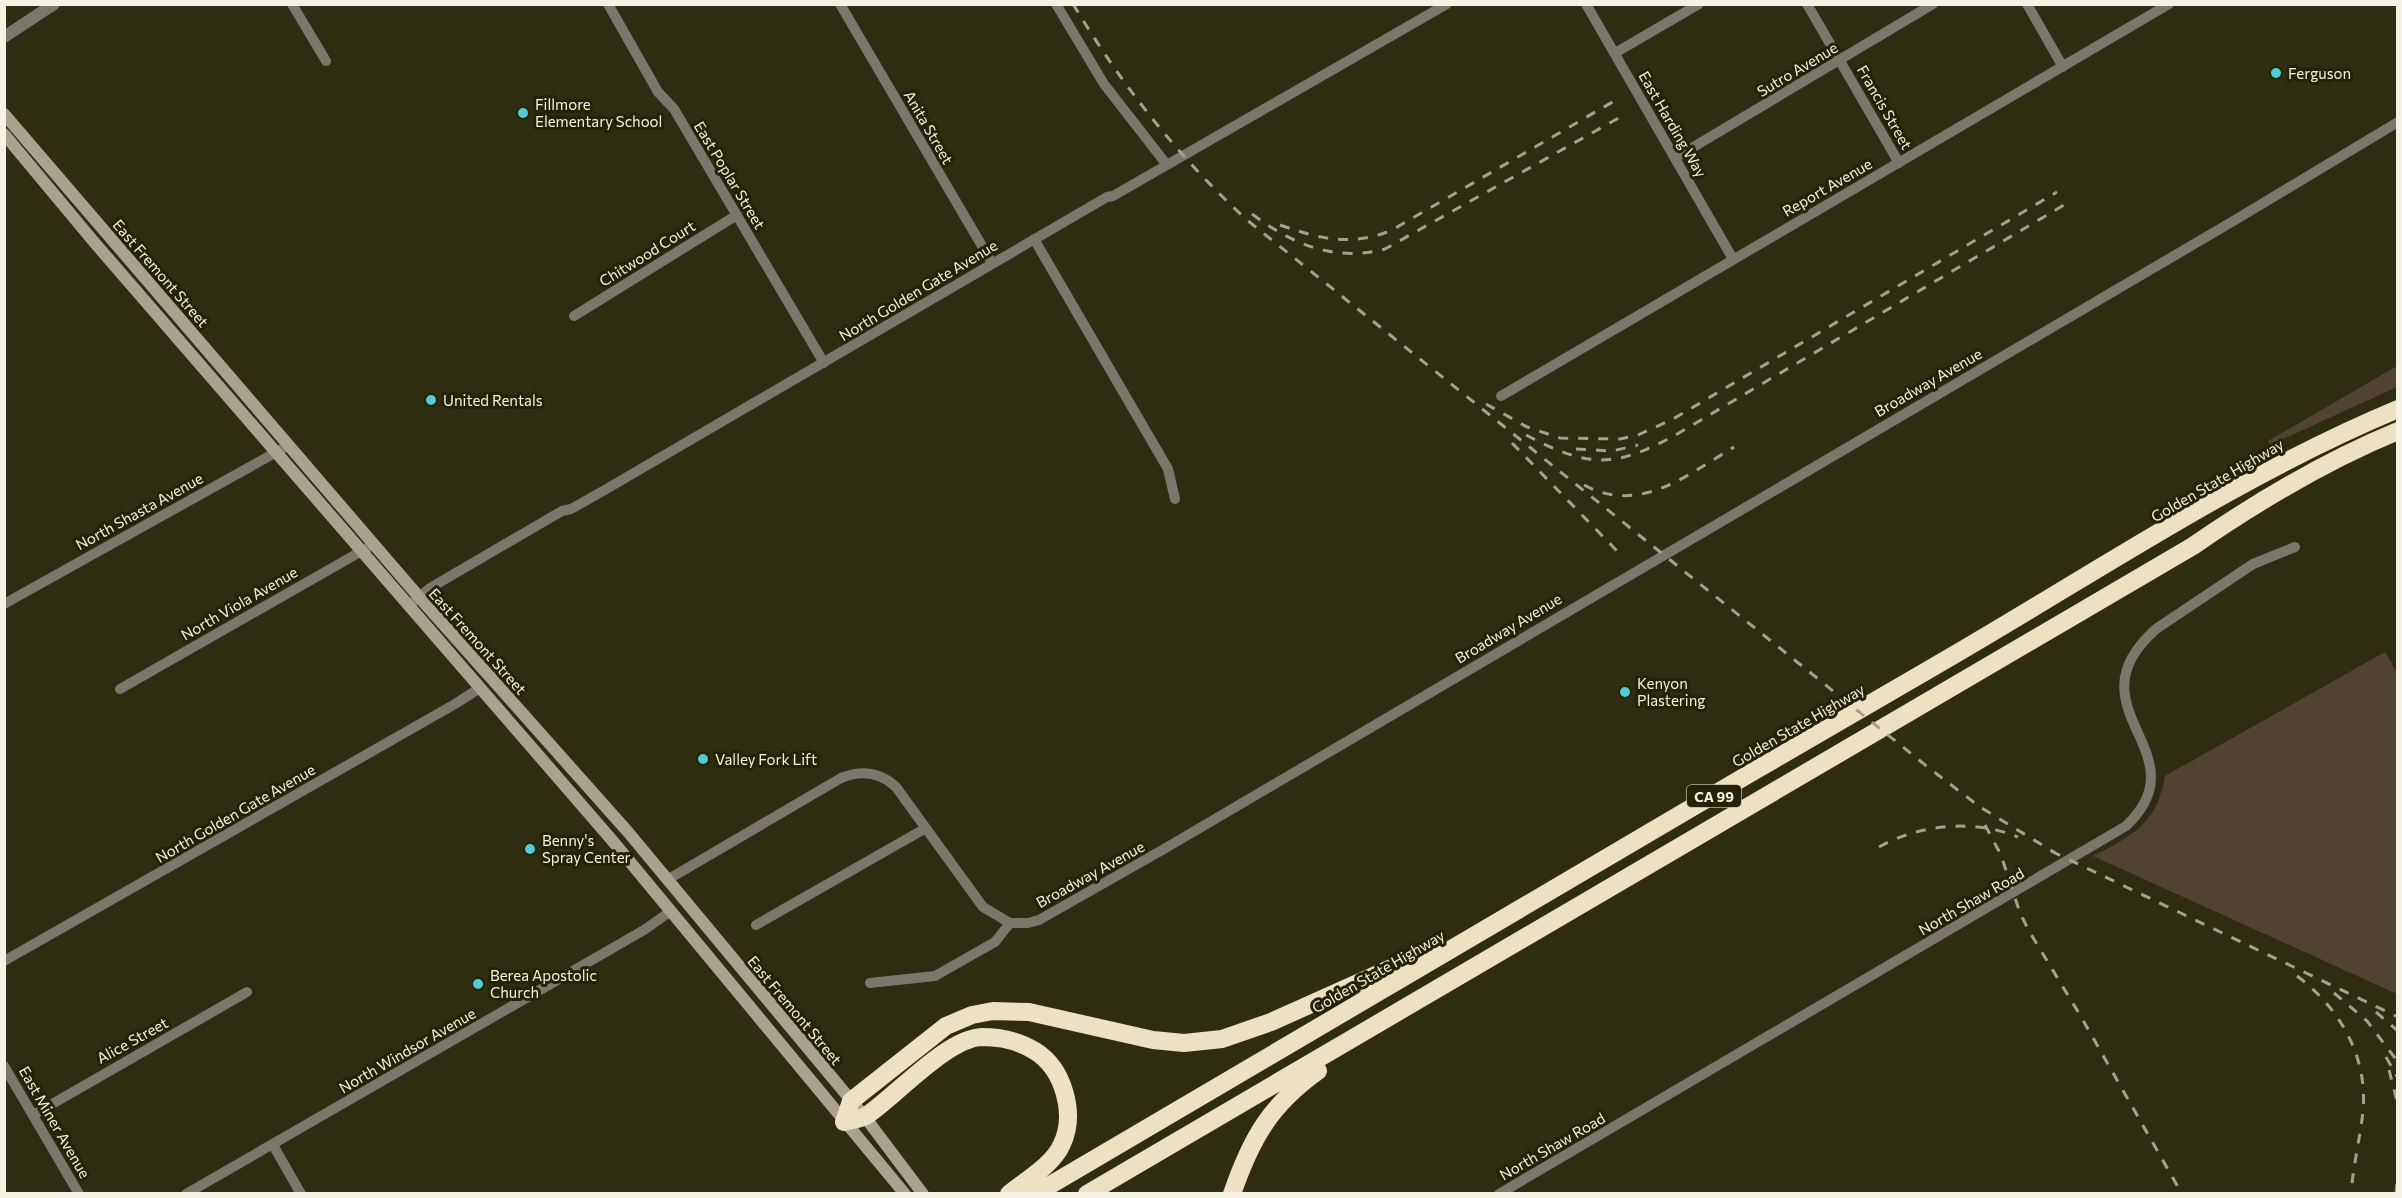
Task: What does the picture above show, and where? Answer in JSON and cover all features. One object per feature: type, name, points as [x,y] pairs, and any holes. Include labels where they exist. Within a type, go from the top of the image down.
[{"type":"highway","name":"Golden State Highway","points":[[1035,1194],[1310,1030],[1505,918],[2244,483],[2319,443],[2397,409]]},
{"type":"highway","name":"CA 99","points":[[1088,1194],[2193,546],[2246,509],[2317,469],[2397,431]]},
{"type":"highway","points":[[844,1122],[851,1101],[946,1026],[972,1015],[993,1011],[1029,1012],[1153,1040],[1184,1043],[1222,1039],[1271,1022],[1370,976],[1505,918]]},
{"type":"highway","points":[[1232,1194],[1248,1149],[1269,1115],[1279,1104],[1307,1079],[1430,993]]},
{"type":"highway","points":[[844,1122],[865,1117],[937,1059],[971,1039],[1011,1040],[1036,1052],[1057,1074],[1067,1101],[1068,1125],[1062,1146],[1053,1158],[1009,1194]]},
{"type":"main road","name":"East Fremont Street","points":[[4,114],[419,597],[594,792],[865,1117],[923,1194]]},
{"type":"main road","name":"East Fremont Street","points":[[4,134],[671,911],[905,1194]]},
{"type":"main road","points":[[671,911],[685,900]]},
{"type":"street","points":[[4,37],[54,4]]},
{"type":"street","points":[[292,4],[326,61]]},
{"type":"street","name":"East Poplar Street","points":[[608,4],[658,92],[674,109],[824,363]]},
{"type":"street","name":"Anita Street","points":[[840,4],[992,263]]},
{"type":"street","points":[[1056,4],[1104,84],[1167,165]]},
{"type":"street","name":"North Golden Gate Avenue","points":[[408,605],[436,584],[562,511],[571,509],[992,263],[1447,4]]},
{"type":"street","name":"East Harding Way","points":[[1586,4],[1733,259]]},
{"type":"street","points":[[1615,53],[1699,4]]},
{"type":"street","name":"Francis Street","points":[[1807,4],[1899,163]]},
{"type":"street","name":"Sutro Avenue","points":[[1675,158],[1932,4]]},
{"type":"street","points":[[2027,4],[2063,67]]},
{"type":"street","name":"Report Avenue","points":[[1501,396],[2169,4]]},
{"type":"street","name":"Broadway Avenue","points":[[1010,923],[1028,923],[1039,920],[1155,855],[2235,220],[2397,122]]},
{"type":"street","name":"Chitwood Court","points":[[574,316],[737,215]]},
{"type":"street","points":[[1034,239],[1168,469],[1175,499]]},
{"type":"street","name":"North Shasta Avenue","points":[[4,604],[289,445]]},
{"type":"street","name":"North Viola Avenue","points":[[120,689],[374,544]]},
{"type":"street","name":"North Shaw Road","points":[[1499,1194],[2126,826],[2145,802],[2151,777],[2149,760],[2123,693],[2124,675],[2131,657],[2142,641],[2156,629],[2253,564],[2295,547]]},
{"type":"street","name":"North Golden Gate Avenue","points":[[4,961],[480,688]]},
{"type":"street","points":[[667,880],[841,778],[856,773],[878,775],[890,782],[977,899],[996,916],[1010,923],[995,942],[935,976],[870,983]]},
{"type":"street","points":[[756,925],[926,828]]},
{"type":"street","name":"North Windsor Avenue","points":[[186,1194],[644,930],[671,911]]},
{"type":"street","name":"Alice Street","points":[[33,1115],[247,992]]},
{"type":"street","name":"East Miner Avenue","points":[[4,1066],[79,1194]]},
{"type":"street","points":[[273,1145],[301,1194]]},
{"type":"shaded area","points":[[2397,366],[2397,387],[2270,445],[2268,441]]},
{"type":"shaded area","points":[[2385,652],[2398,674],[2397,994],[2093,856],[2141,826],[2156,806],[2165,776]]},
{"type":"railway","points":[[1073,4],[1111,63],[1152,118],[1197,171],[1247,220],[1929,768],[1980,807],[2057,854]]},
{"type":"railway","points":[[1280,225],[1322,237],[1350,240],[1392,230],[1616,100]]},
{"type":"railway","points":[[1252,214],[1283,234],[1315,248],[1349,253],[1385,249],[1624,115]]},
{"type":"railway","points":[[1486,404],[1527,427],[1560,438],[1620,439],[1638,435],[1673,419],[2057,192]]},
{"type":"railway","points":[[1526,435],[1548,446],[1586,459],[1620,458],[1657,445],[2064,205]]},
{"type":"railway","points":[[1512,443],[1619,553]]},
{"type":"railway","points":[[1576,449],[1612,451],[1638,445]]},
{"type":"railway","points":[[1584,485],[1605,493],[1624,496],[1644,494],[1681,479],[1734,447]]},
{"type":"railway","points":[[1985,825],[2001,855],[2020,913],[2029,931],[2080,1015],[2182,1194]]},
{"type":"railway","points":[[1879,847],[1912,833],[1947,827],[1983,828],[2018,837]]},
{"type":"railway","points":[[2051,851],[2398,1017]]},
{"type":"railway","points":[[2297,976],[2326,1003],[2338,1019],[2356,1053],[2361,1072],[2363,1111],[2351,1194]]},
{"type":"railway","points":[[2334,993],[2367,1021],[2398,1062]]},
{"type":"railway","points":[[2376,1012],[2398,1031]]},
{"type":"railway","points":[[2386,1057],[2398,1078]]},
{"type":"railway","points":[[2389,1070],[2398,1105]]},
{"type":"railway","points":[[2396,1194],[2398,1168]]},
{"type":"place","name":"Ferguson","points":[[2276,73]]},
{"type":"place","name":"Fillmore Elementary School","points":[[523,113]]},
{"type":"place","name":"United Rentals","points":[[431,400]]},
{"type":"place","name":"Kenyon Plastering","points":[[1625,692]]},
{"type":"place","name":"Valley Fork Lift","points":[[703,759]]},
{"type":"place","name":"Benny's Spray Center","points":[[530,849]]},
{"type":"place","name":"Berea Apostolic Church","points":[[478,984]]}]
